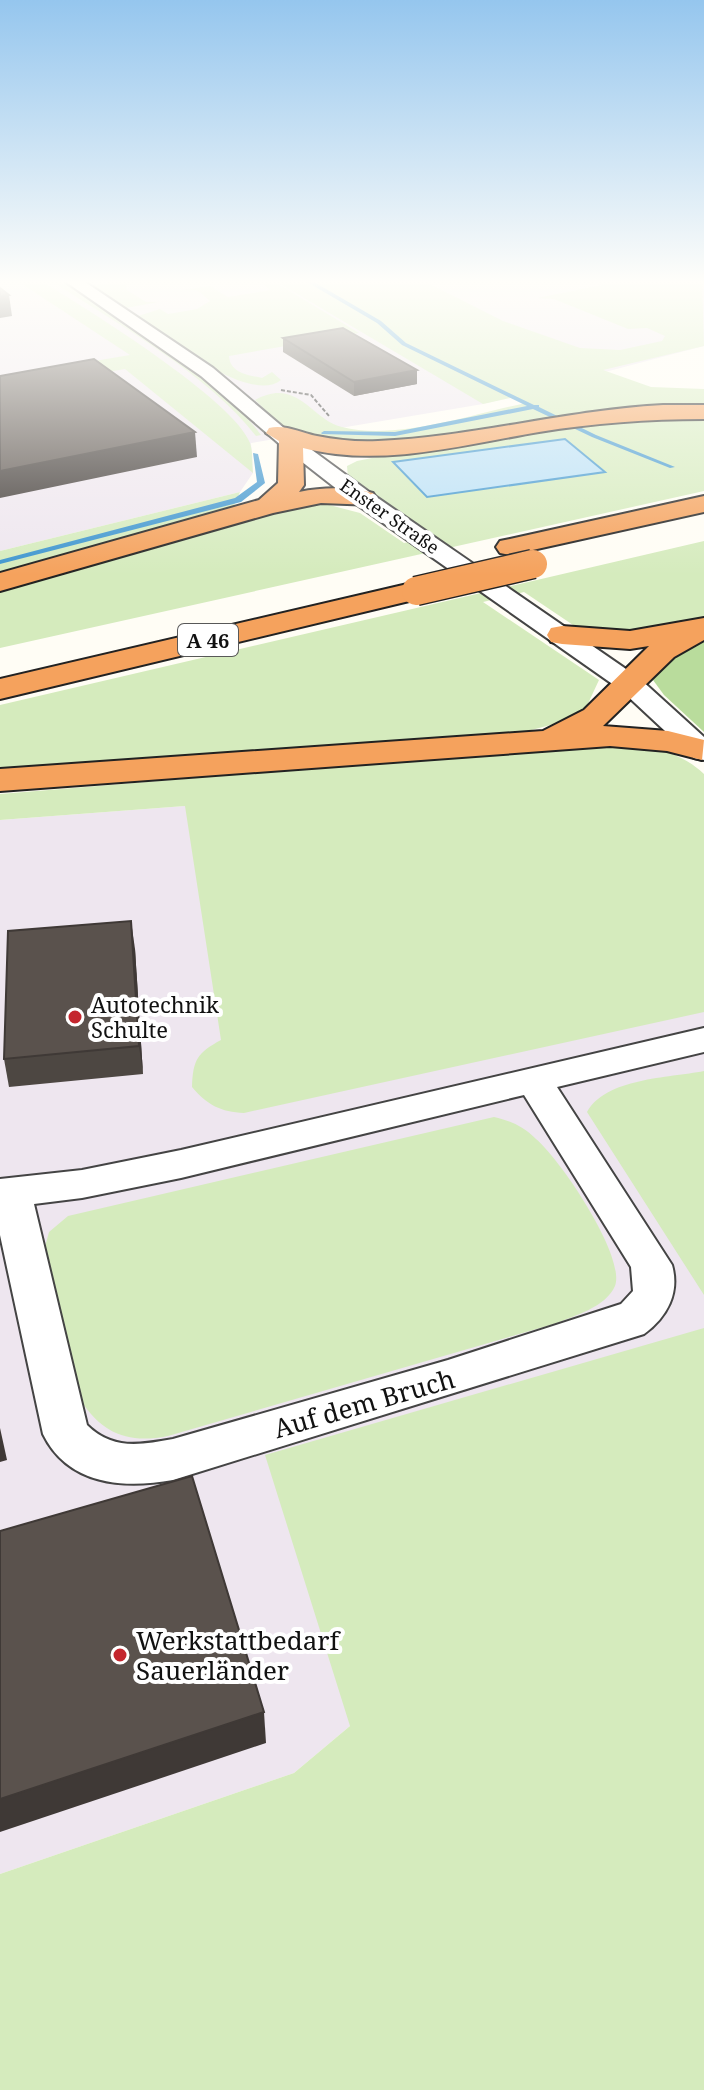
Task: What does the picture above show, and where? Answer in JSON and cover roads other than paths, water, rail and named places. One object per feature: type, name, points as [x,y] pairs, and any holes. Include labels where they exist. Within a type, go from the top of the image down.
[{"type":"highway","points":[[328,473],[347,459],[389,449],[581,419],[704,412]]},
{"type":"highway","points":[[268,506],[291,485],[284,438],[328,447],[389,449]]},
{"type":"highway","points":[[0,582],[268,506],[321,495],[364,499]]},
{"type":"highway","name":"A 46","points":[[522,556],[704,504]]},
{"type":"highway","name":"A 46","points":[[0,665],[522,556],[704,526]]},
{"type":"highway","name":"A 46","points":[[0,689],[405,582]]},
{"type":"highway","points":[[562,635],[639,639],[704,627]]},
{"type":"highway","points":[[533,742],[584,724],[615,701],[663,650],[704,627]]},
{"type":"highway","points":[[0,780],[632,736],[703,751]]},
{"type":"street","name":"Enster Straße","points":[[216,380],[328,473],[630,684],[703,751]]},
{"type":"street","name":"Auf dem Bruch","points":[[534,1081],[651,1265],[656,1290],[645,1311],[629,1322],[414,1390],[159,1462],[114,1464],[96,1459],[80,1450],[66,1434],[6,1193],[181,1164],[704,1040]]},
{"type":"water","points":[[565,439],[605,472],[427,497],[393,462]]},
{"type":"waterway","points":[[477,380],[533,407]]},
{"type":"waterway","points":[[324,433],[395,434],[533,407]]},
{"type":"waterway","points":[[533,407],[594,436],[672,467]]},
{"type":"waterway","points":[[0,562],[238,500],[261,483],[255,454]]},
{"type":"place","name":"Autotechnik Schulte","points":[[75,1017]]},
{"type":"place","name":"Werkstattbedarf Sauerländer","points":[[120,1655]]}]
